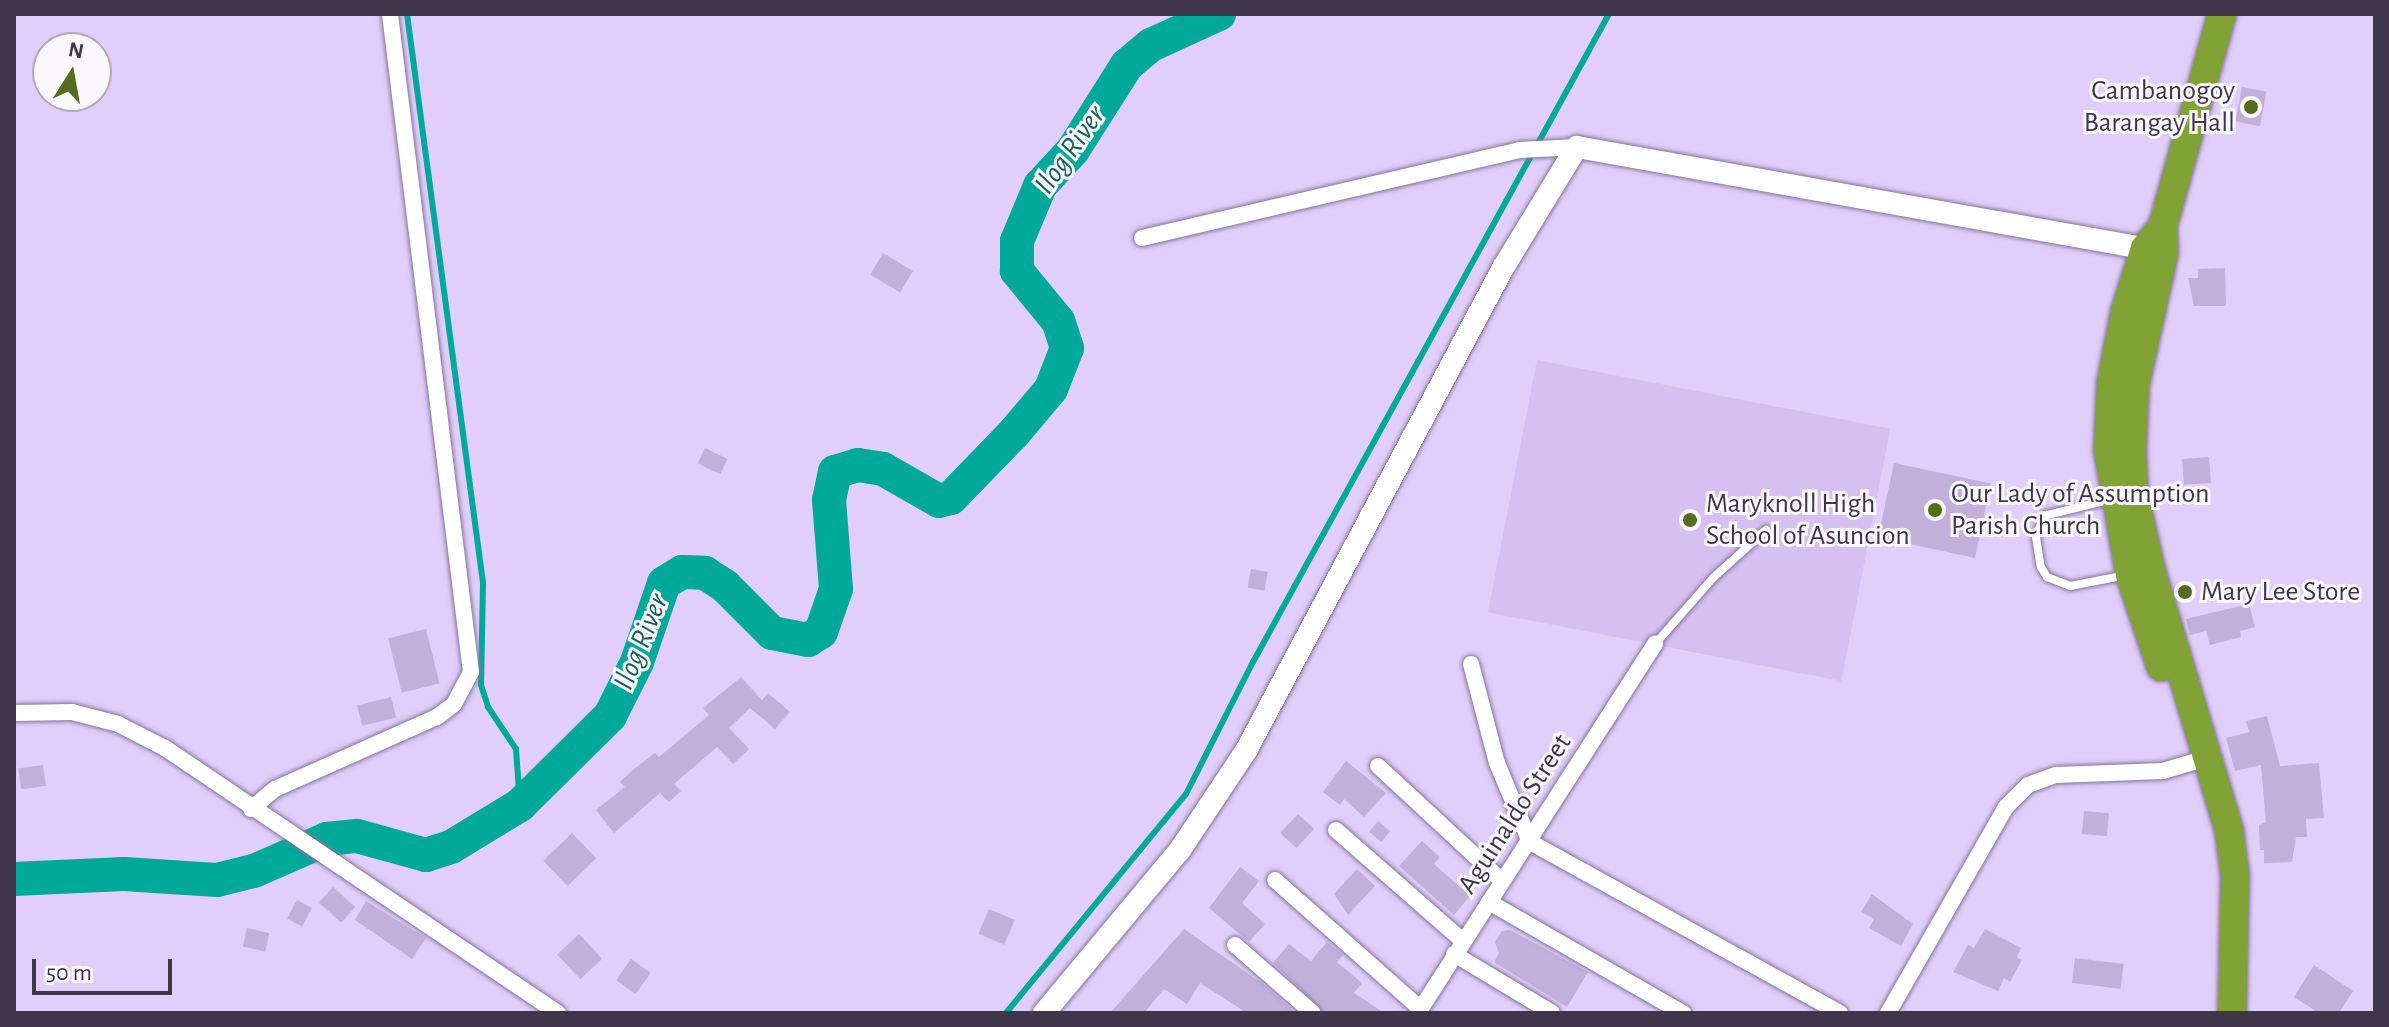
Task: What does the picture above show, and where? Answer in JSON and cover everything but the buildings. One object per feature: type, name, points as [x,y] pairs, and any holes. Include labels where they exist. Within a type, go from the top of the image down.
[{"type":"highway","points":[[2222,14],[2157,242],[2111,383],[2108,450],[2141,572],[2202,760],[2226,876],[2232,1013]]},
{"type":"highway","points":[[2215,1013],[2226,876]]},
{"type":"street","points":[[251,809],[275,789],[437,717],[454,704],[471,672],[390,14]]},
{"type":"street","points":[[1044,1013],[1180,850],[1240,762],[1490,293],[1577,147]]},
{"type":"street","points":[[1142,238],[1519,150],[1577,147],[2157,242]]},
{"type":"street","name":"Aguinaldo Street","points":[[1419,1011],[1655,644]]},
{"type":"street","points":[[1471,664],[1497,763],[1530,842],[1840,1013]]},
{"type":"street","points":[[14,713],[72,712],[118,724],[165,748],[334,867],[558,1013]]},
{"type":"street","points":[[1888,1013],[2006,807],[2028,785],[2056,775],[2163,771],[2202,760]]},
{"type":"street","points":[[1378,766],[1502,881]]},
{"type":"street","points":[[1336,830],[1458,947],[1552,1013]]},
{"type":"street","points":[[1275,880],[1419,1011]]},
{"type":"street","points":[[1489,902],[1683,1013]]},
{"type":"street","points":[[1235,945],[1313,1013]]},
{"type":"lane","points":[[2123,497],[2044,516],[2036,537],[2041,567],[2047,577],[2070,586],[2141,572]]},
{"type":"lane","points":[[1655,644],[1713,578],[1766,530]]},
{"type":"shaded area","name":"Maryknoll High School of Asuncion","points":[[1537,360],[1890,429],[1841,681],[1488,612]]},
{"type":"waterway","points":[[407,14],[483,583],[481,685],[488,707],[516,749],[520,805]]},
{"type":"waterway","name":"Ilog River","points":[[14,879],[124,874],[217,880],[254,871],[327,839],[357,836],[426,855],[451,847],[520,805],[610,716],[637,662],[664,583],[682,572],[705,573],[725,586],[772,633],[808,640],[821,632],[836,589],[829,500],[835,472],[858,465],[883,469],[939,501],[951,498],[1014,433],[1051,389],[1067,348],[1058,321],[1017,271],[1017,241],[1040,186],[1073,150],[1127,65],[1151,45],[1219,14]]},
{"type":"waterway","points":[[1006,1013],[1186,794],[1253,662],[1609,14]]},
{"type":"place","name":"Cambanogoy Barangay Hall","points":[[2251,107]]},
{"type":"place","name":"Our Lady of Assumption Parish Church","points":[[1935,510]]},
{"type":"place","name":"Maryknoll High School of Asuncion","points":[[1690,520]]},
{"type":"place","name":"Mary Lee Store","points":[[2185,592]]}]
